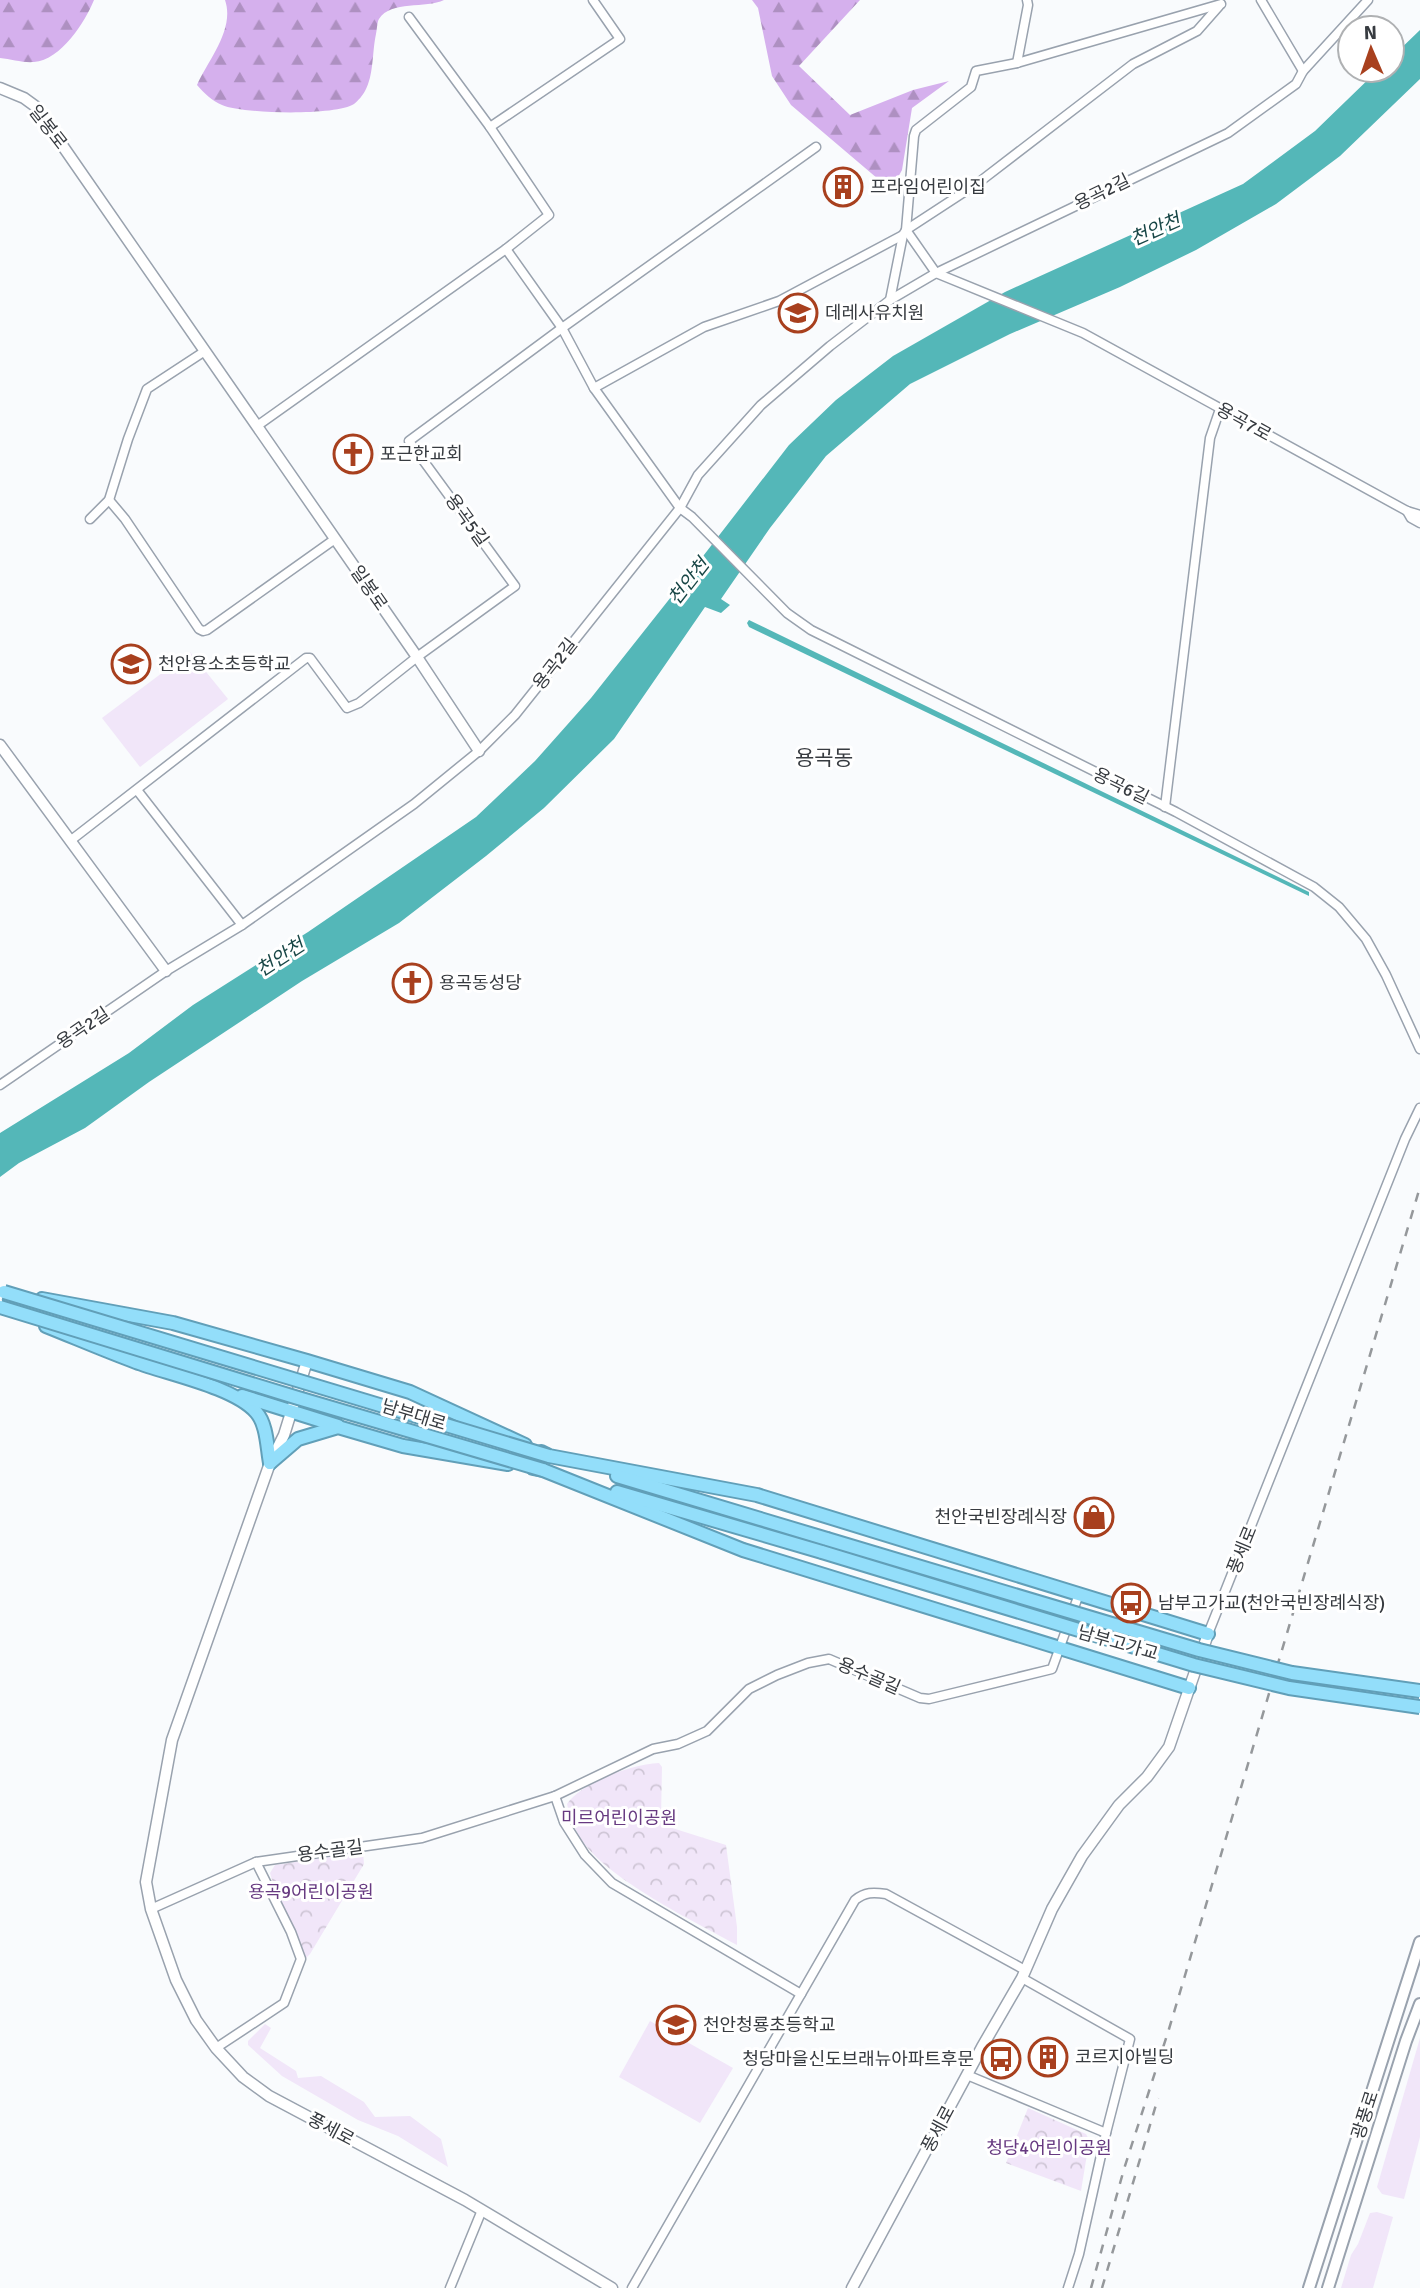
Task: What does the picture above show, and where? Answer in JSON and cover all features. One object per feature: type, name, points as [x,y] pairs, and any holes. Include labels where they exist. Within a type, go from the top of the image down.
[{"type":"highway","points":[[2,1291],[173,1323],[307,1361],[410,1392],[549,1456],[757,1495],[1208,1634]]},
{"type":"highway","name":"남부대로","points":[[2,1291],[827,1539]]},
{"type":"highway","points":[[0,1307],[137,1362],[212,1387],[403,1447],[542,1470],[743,1550],[1189,1688]]},
{"type":"highway","name":"남부대로","points":[[0,1307],[822,1552]]},
{"type":"highway","points":[[212,1387],[255,1410],[262,1421],[270,1463]]},
{"type":"highway","points":[[270,1463],[298,1438],[338,1426]]},
{"type":"highway","name":"남부고가교","points":[[827,1539],[1199,1650],[1292,1673],[1420,1691]]},
{"type":"highway","name":"남부고가교","points":[[822,1552],[1194,1665],[1289,1688],[1420,1707]]},
{"type":"main road","name":"광풍로","points":[[1309,2288],[1420,1942]]},
{"type":"main road","name":"광풍로","points":[[1328,2288],[1406,2041],[1419,2009]]},
{"type":"street","points":[[490,128],[620,39],[593,0]]},
{"type":"street","points":[[1017,63],[1027,0]]},
{"type":"street","points":[[1261,0],[1303,71]]},
{"type":"street","name":"용곡2길","points":[[0,1085],[166,971],[242,925],[414,804],[479,751],[514,715],[680,508],[698,475],[761,405],[830,346],[890,300],[936,273],[1228,133],[1296,84],[1303,71],[1368,0]]},
{"type":"street","points":[[890,300],[905,233],[916,130],[971,87],[976,71],[1017,63],[1222,2]]},
{"type":"street","points":[[594,388],[695,332],[779,302],[905,233],[978,183],[1133,64],[1197,31],[1222,2]]},
{"type":"street","points":[[257,426],[506,249],[549,215],[409,17]]},
{"type":"street","name":"일봉로","points":[[0,88],[35,106],[417,657],[479,751]]},
{"type":"street","name":"용곡5길","points":[[417,657],[515,586],[409,441],[562,328],[816,148]]},
{"type":"street","points":[[905,233],[936,273]]},
{"type":"street","points":[[506,249],[562,328],[594,388],[680,508]]},
{"type":"street","name":"용곡7로","points":[[936,273],[1083,333],[1406,511],[1420,515]]},
{"type":"street","points":[[90,519],[108,500],[147,389],[205,351]]},
{"type":"street","points":[[1164,807],[1210,438],[1220,409]]},
{"type":"street","points":[[108,500],[125,519],[199,629],[203,631],[335,539]]},
{"type":"street","name":"용곡6길","points":[[680,508],[787,613],[811,629],[1164,807],[1314,887],[1339,907],[1366,940],[1386,975],[1420,1049]]},
{"type":"street","name":"용곡7로","points":[[1406,511],[1420,523]]},
{"type":"street","points":[[70,841],[306,658],[310,658],[347,708],[359,703],[417,657]]},
{"type":"street","points":[[0,745],[166,971]]},
{"type":"street","points":[[137,790],[242,925]]},
{"type":"street","name":"풍세로","points":[[852,2288],[1024,1974],[1052,1909],[1082,1856],[1119,1805],[1147,1777],[1169,1747],[1208,1634],[1400,1152],[1420,1108]]},
{"type":"street","points":[[270,1463],[284,1435],[307,1361]]},
{"type":"street","name":"풍세로","points":[[270,1463],[172,1740],[146,1882],[151,1909],[176,1980],[196,2020],[216,2049],[243,2077],[269,2096],[482,2210],[612,2288]]},
{"type":"street","name":"용수골길","points":[[151,1909],[256,1861],[422,1838],[555,1796],[653,1749],[678,1744],[707,1731],[749,1689],[808,1663],[829,1659],[920,1698],[929,1699],[1052,1669],[1079,1594]]},
{"type":"street","points":[[555,1796],[564,1822],[585,1855],[612,1883],[801,1994]]},
{"type":"street","points":[[216,2049],[284,2003],[301,1959],[291,1932],[256,1861]]},
{"type":"street","points":[[632,2288],[855,1900],[874,1892],[886,1894],[1130,2039],[1079,2254],[1068,2288]]},
{"type":"street","points":[[1399,2008],[1419,2009]]},
{"type":"street","points":[[967,2075],[1106,2133]]},
{"type":"street","points":[[450,2288],[482,2210]]},
{"type":"green space","points":[[0,0],[94,0],[78,29],[54,55],[30,62],[0,58]]},
{"type":"green space","points":[[225,0],[444,0],[400,7],[384,13],[377,24],[368,85],[354,104],[329,110],[289,112],[249,110],[222,105],[197,85],[224,33],[227,22]]},
{"type":"green space","points":[[752,0],[860,0],[799,66],[850,115],[913,90],[949,81],[912,108],[902,170],[891,190],[791,105],[772,76],[758,8]]},
{"type":"green space","points":[[190,652],[228,699],[140,767],[102,718]]},
{"type":"green space","name":"미르어린이공원","points":[[659,1763],[662,1767],[661,1818],[669,1827],[726,1845],[737,1945],[676,1912],[610,1869],[593,1854],[574,1827],[567,1804],[584,1788],[622,1771]]},
{"type":"green space","name":"용곡9어린이공원","points":[[363,1852],[364,1864],[305,1959],[270,1873],[275,1865]]},
{"type":"green space","points":[[650,2021],[733,2068],[700,2123],[619,2077]]},
{"type":"green space","points":[[265,2024],[271,2028],[260,2048],[296,2071],[298,2078],[321,2076],[364,2102],[375,2117],[410,2116],[441,2139],[448,2167],[398,2136],[358,2120],[282,2076],[248,2045],[248,2041]]},
{"type":"green space","points":[[1420,2038],[1420,2137],[1404,2199],[1382,2194],[1377,2187]]},
{"type":"green space","name":"청당4어린이공원","points":[[1028,2108],[1086,2134],[1093,2147],[1088,2148],[1081,2191],[1006,2163]]},
{"type":"green space","points":[[1377,2212],[1393,2217],[1373,2288],[1341,2288],[1351,2255],[1370,2213]]},
{"type":"water","name":"천안천","points":[[1420,30],[1420,79],[1340,156],[1276,204],[1196,250],[1120,287],[1010,334],[910,384],[826,456],[770,528],[721,599],[730,605],[721,613],[705,607],[614,739],[544,808],[486,856],[399,923],[302,981],[149,1082],[85,1128],[19,1163],[0,1177],[0,1133],[129,1053],[193,1005],[308,932],[476,817],[535,761],[591,698],[789,445],[836,400],[893,356],[1005,292],[1243,184],[1315,131],[1364,84],[1406,84],[1406,44]]},
{"type":"water","points":[[749,620],[1309,892],[1309,896],[749,627]]},
{"type":"railway","points":[[1091,2288],[1124,2169],[1169,2029],[1420,1187]]},
{"type":"railway","points":[[1102,2288],[1158,2098]]},
{"type":"place","name":"프라임어린이집","points":[[843,187]]},
{"type":"place","name":"데레사유치원","points":[[798,313]]},
{"type":"place","name":"포근한교회","points":[[353,454]]},
{"type":"place","name":"천안용소초등학교","points":[[131,664]]},
{"type":"place","name":"용곡동성당","points":[[412,983]]},
{"type":"place","name":"천안국빈장례식장","points":[[1094,1517]]},
{"type":"place","name":"남부고가교(천안국빈장례식장)","points":[[1131,1603]]},
{"type":"place","name":"천안청룡초등학교","points":[[676,2025]]},
{"type":"place","name":"코르지아빌딩","points":[[1048,2057]]},
{"type":"place","name":"청당마을신도브래뉴아파트후문","points":[[1001,2059]]},
{"type":"district","name":"용곡동","points":[[824,758]]}]
